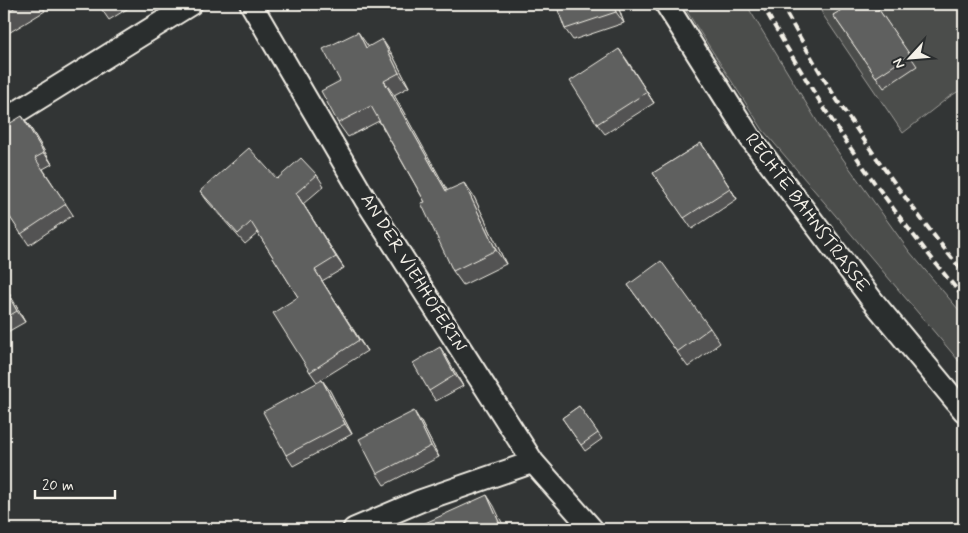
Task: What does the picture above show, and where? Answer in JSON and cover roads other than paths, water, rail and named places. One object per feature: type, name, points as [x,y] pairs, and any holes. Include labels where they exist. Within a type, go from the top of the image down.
[{"type":"street","points":[[4,120],[191,4]]},
{"type":"street","name":"AN DER VIEHHOFERIN","points":[[251,4],[365,199],[533,462],[592,529]]},
{"type":"street","name":"RECHTE BAHNSTRASSE","points":[[666,4],[751,139],[872,300],[964,411]]},
{"type":"street","points":[[354,529],[420,501],[533,462]]},
{"type":"railway","points":[[762,4],[843,138],[908,228],[964,298]]},
{"type":"railway","points":[[781,4],[837,100],[914,210],[964,273]]}]
